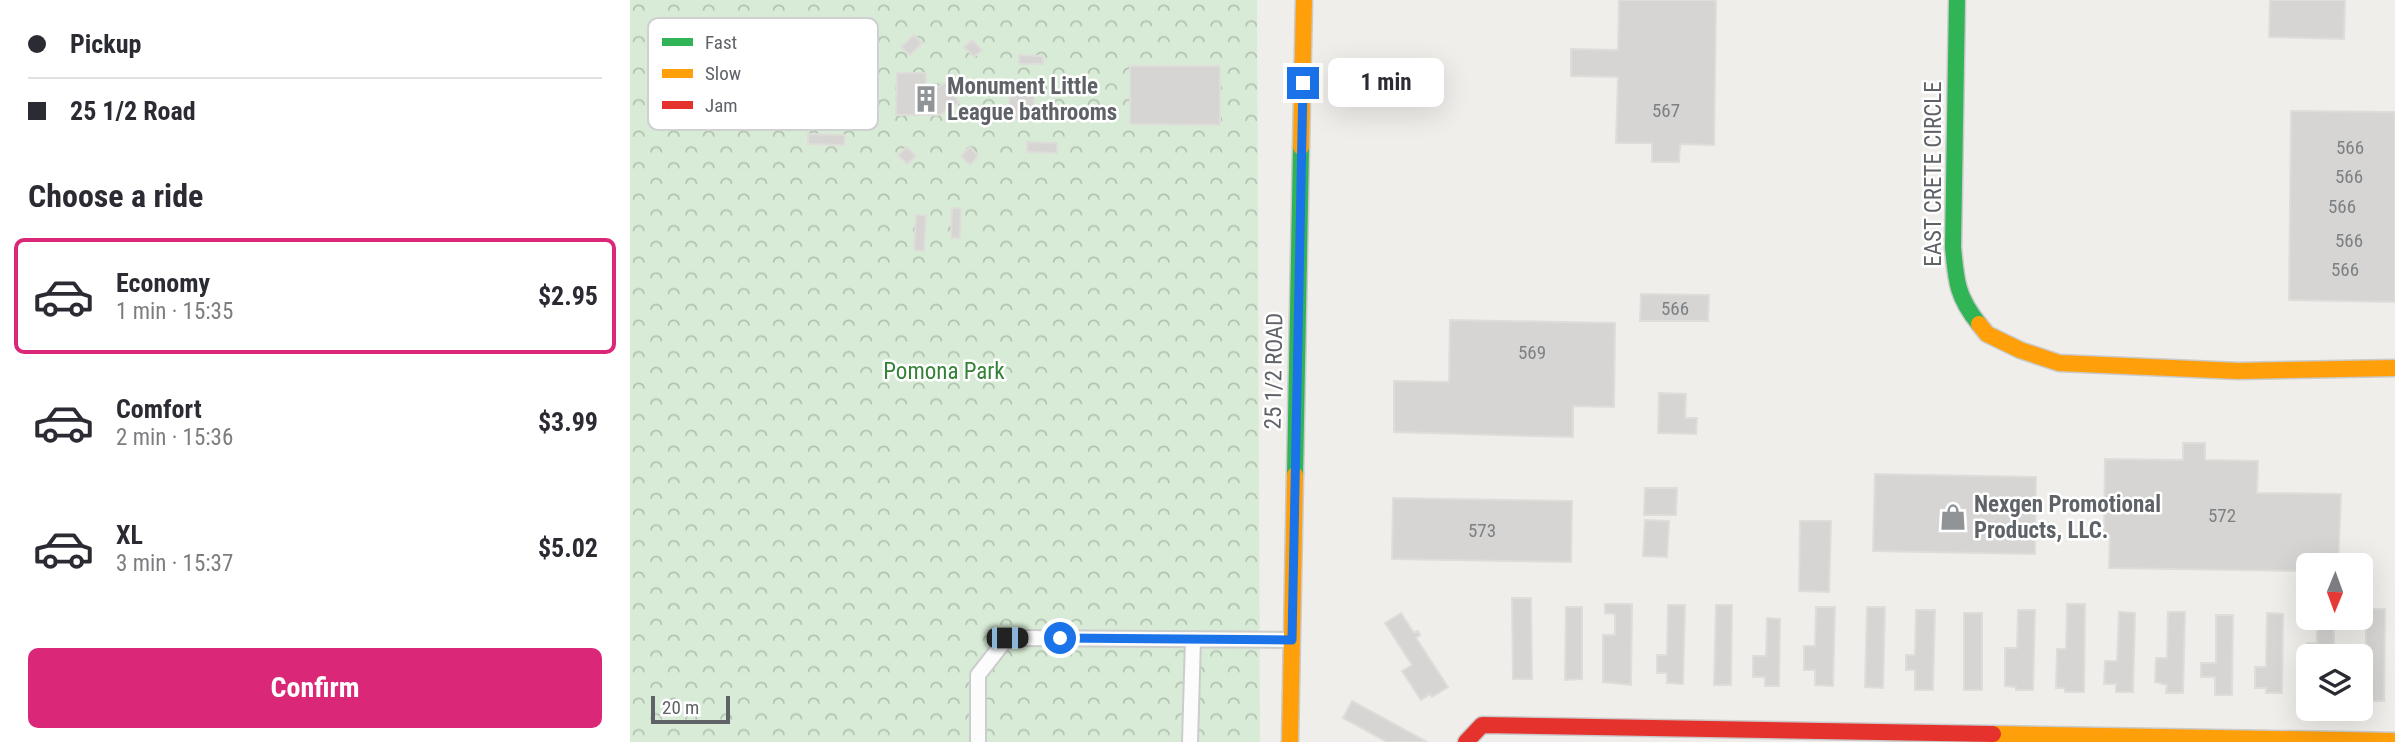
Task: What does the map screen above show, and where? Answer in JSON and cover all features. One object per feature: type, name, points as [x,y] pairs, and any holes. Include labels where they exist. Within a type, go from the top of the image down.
[{"type":"street","name":"25 1/2 ROAD","points":[[1290,742],[1304,0]]},
{"type":"street","name":"EAST CRETE CIRCLE","points":[[1957,0],[1953,247],[1956,281],[1965,307],[1987,334],[2020,350],[2059,363],[2238,371],[2395,368]]},
{"type":"street","points":[[1466,742],[1482,725],[2216,740],[2395,741]]},
{"type":"lane","points":[[978,742],[978,675],[1007,638],[1292,640]]},
{"type":"lane","points":[[1190,742],[1192,639]]},
{"type":"green space","name":"Pomona Park","points":[[630,0],[1257,0],[1260,742],[630,742]]},
{"type":"building","points":[[1619,0],[1716,0],[1714,145],[1680,144],[1679,162],[1652,162],[1652,143],[1616,143],[1618,77],[1571,76],[1571,49],[1618,50]]},
{"type":"building","points":[[2270,0],[2345,0],[2344,39],[2269,37]]},
{"type":"building","points":[[914,35],[922,43],[910,55],[901,47]]},
{"type":"building","points":[[972,40],[982,50],[974,57],[964,47]]},
{"type":"building","points":[[1019,55],[1043,56],[1043,64],[1019,64]]},
{"type":"building","points":[[1130,66],[1220,66],[1220,125],[1130,124]]},
{"type":"building","name":"Monument Little League bathrooms","points":[[897,73],[926,73],[926,94],[947,82],[959,103],[939,115],[896,115]]},
{"type":"building","points":[[1010,94],[1034,95],[1033,120],[1008,119]]},
{"type":"building","points":[[2291,111],[2395,112],[2395,302],[2289,300]]},
{"type":"building","points":[[808,134],[845,135],[844,145],[808,144]]},
{"type":"building","points":[[1027,142],[1057,143],[1057,153],[1027,152]]},
{"type":"building","points":[[907,147],[916,156],[907,164],[898,155]]},
{"type":"building","points":[[970,147],[978,156],[970,165],[961,156]]},
{"type":"building","points":[[952,208],[961,208],[960,238],[951,238]]},
{"type":"building","points":[[916,215],[926,215],[924,251],[914,250]]},
{"type":"building","points":[[1641,294],[1709,295],[1708,321],[1640,321]]},
{"type":"building","points":[[1450,320],[1615,323],[1614,407],[1573,406],[1573,437],[1394,432],[1394,381],[1449,382]]},
{"type":"building","points":[[1659,393],[1686,394],[1685,418],[1697,418],[1696,434],[1658,433]]},
{"type":"building","points":[[2183,443],[2205,443],[2205,460],[2258,461],[2257,493],[2341,494],[2339,553],[2296,553],[2296,571],[2109,568],[2110,536],[2104,536],[2105,459],[2183,460]]},
{"type":"building","points":[[1875,474],[2036,477],[2035,554],[1873,551]]},
{"type":"building","points":[[1645,488],[1677,488],[1676,515],[1644,515]]},
{"type":"building","points":[[1393,498],[1572,501],[1571,562],[1392,559]]},
{"type":"building","points":[[1645,520],[1669,521],[1667,557],[1643,556]]},
{"type":"building","points":[[1800,521],[1831,521],[1829,592],[1799,591]]},
{"type":"building","points":[[1512,598],[1531,598],[1532,679],[1513,679]]},
{"type":"building","points":[[1605,604],[1632,604],[1631,685],[1603,682],[1603,635],[1615,635],[1615,614],[1605,613]]},
{"type":"building","points":[[2067,604],[2085,604],[2084,692],[2065,692],[2065,688],[2056,688],[2057,649],[2066,649]]},
{"type":"building","points":[[1668,605],[1685,605],[1683,684],[1667,683],[1667,673],[1657,673],[1657,655],[1667,655]]},
{"type":"building","points":[[1716,605],[1732,605],[1731,685],[1714,685]]},
{"type":"building","points":[[1566,607],[1582,607],[1582,679],[1565,680]]},
{"type":"building","points":[[1816,607],[1835,607],[1833,686],[1815,685],[1815,670],[1804,670],[1804,646],[1815,646]]},
{"type":"building","points":[[1867,607],[1885,607],[1883,688],[1865,687]]},
{"type":"building","points":[[2373,609],[2385,609],[2384,701],[2373,701],[2373,644],[2366,644],[2366,630],[2373,630]]},
{"type":"building","points":[[1916,610],[1935,610],[1933,690],[1915,690],[1915,670],[1906,670],[1906,655],[1915,655]]},
{"type":"building","points":[[2018,610],[2035,610],[2033,690],[2016,690],[2016,687],[2005,686],[2005,648],[2017,648]]},
{"type":"building","points":[[2119,612],[2135,613],[2133,692],[2116,692],[2116,684],[2104,684],[2105,661],[2117,661]]},
{"type":"building","points":[[2168,612],[2185,612],[2183,693],[2166,693],[2167,685],[2155,682],[2156,658],[2167,658]]},
{"type":"building","points":[[1401,613],[1414,633],[1418,631],[1420,635],[1416,638],[1448,687],[1432,697],[1430,694],[1421,700],[1402,671],[1412,665],[1385,623]]},
{"type":"building","points":[[1964,613],[1982,613],[1982,690],[1964,690]]},
{"type":"building","points":[[2267,613],[2283,614],[2282,693],[2266,693],[2266,688],[2255,688],[2255,667],[2266,667]]},
{"type":"building","points":[[2216,615],[2233,615],[2232,695],[2215,695],[2215,677],[2201,677],[2201,663],[2216,663]]},
{"type":"building","points":[[1767,618],[1780,619],[1779,686],[1765,686],[1765,677],[1753,677],[1753,656],[1766,656]]},
{"type":"building","points":[[2317,630],[2334,630],[2334,644],[2307,644],[2317,643]]},
{"type":"building","points":[[1352,701],[1427,742],[1387,742],[1343,718]]},
{"type":"traffic: fast","points":[[1957,0],[1953,247],[1955,270],[1962,297],[1979,324]]},
{"type":"traffic: fast","points":[[1295,475],[1301,147]]},
{"type":"traffic: slow","points":[[1301,147],[1304,0]]},
{"type":"traffic: slow","points":[[1979,324],[1987,334],[2020,350],[2059,363],[2238,371],[2395,368]]},
{"type":"traffic: slow","points":[[1290,742],[1295,475]]},
{"type":"traffic: slow","points":[[1993,734],[2395,741]]},
{"type":"traffic: jam","points":[[1466,742],[1482,725],[1993,734]]},
{"type":"place","name":"Monument Little League bathrooms","points":[[926,99]]},
{"type":"place","name":"Nexgen Promotional Products, LLC.","points":[[1953,517]]},
{"type":"route","points":[[1060,638],[1292,640],[1303,83]]}]
